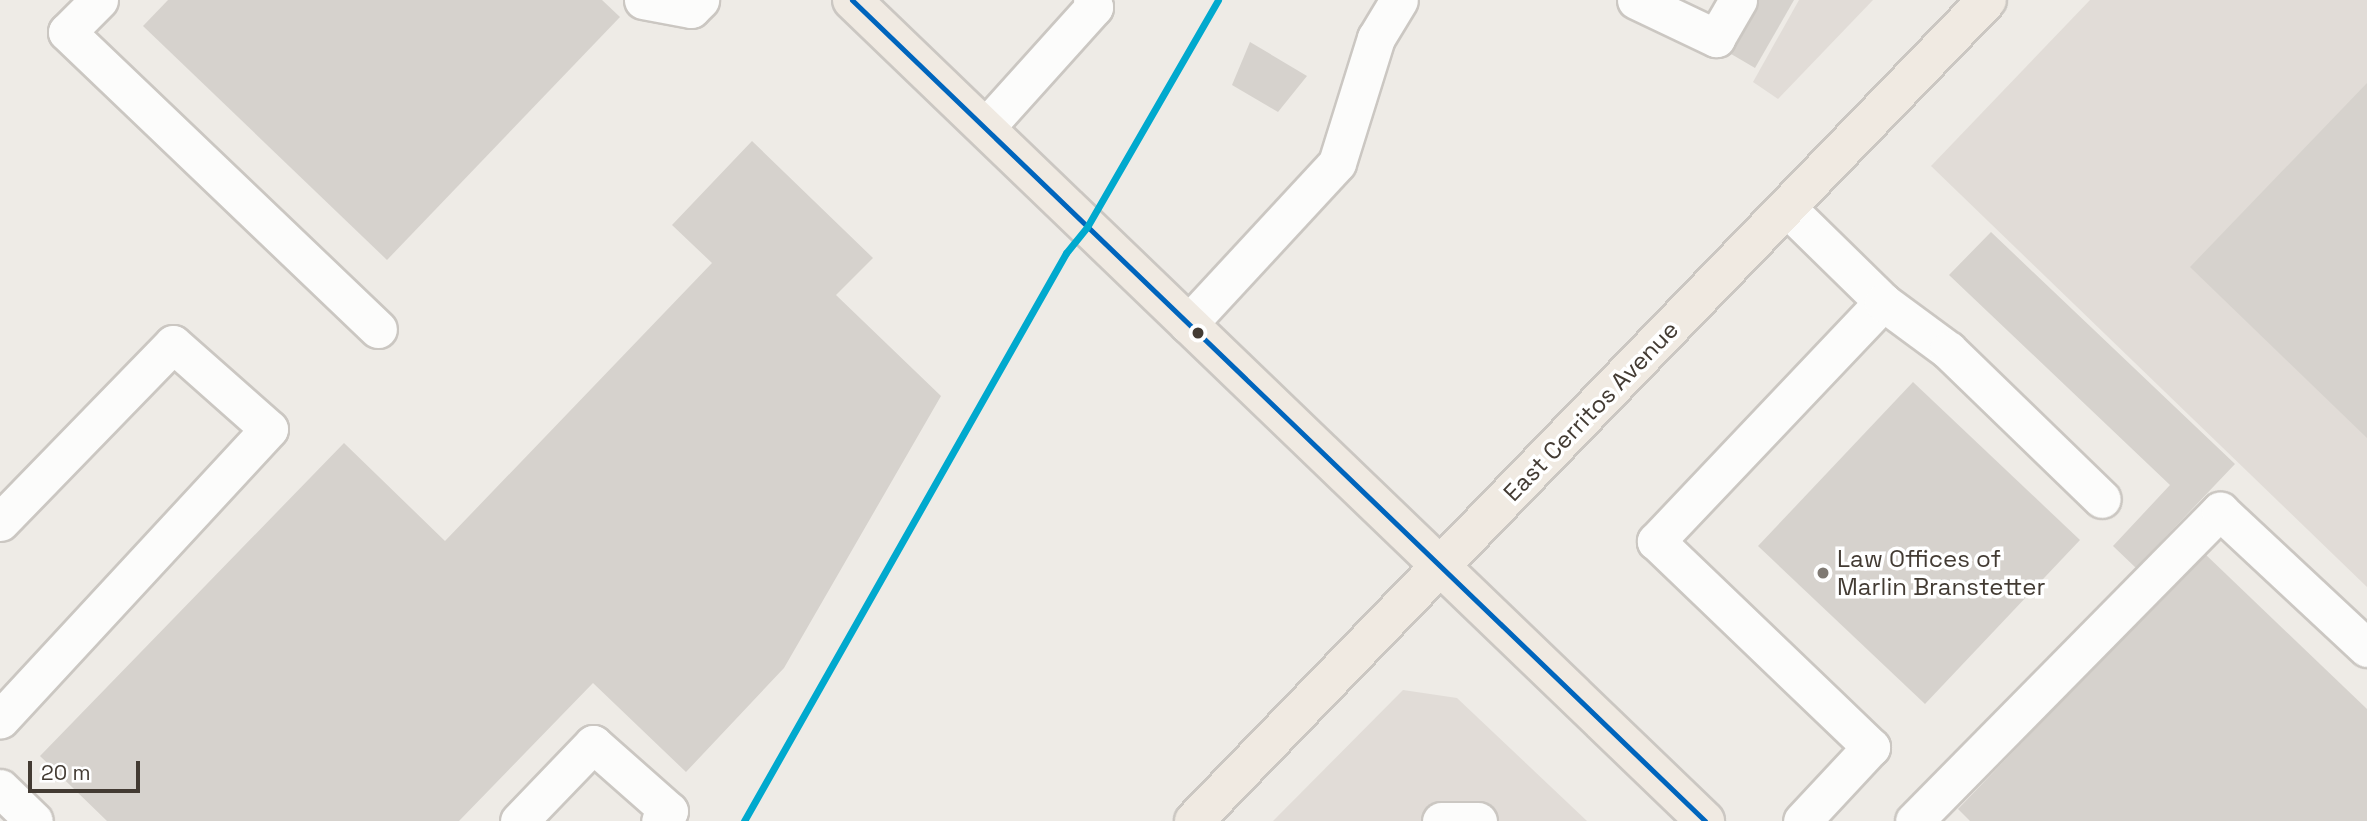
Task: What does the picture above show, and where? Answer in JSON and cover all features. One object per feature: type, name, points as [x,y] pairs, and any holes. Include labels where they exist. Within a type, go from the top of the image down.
[{"type":"main road","points":[[852,0],[1705,821]]},
{"type":"main road","name":"East Cerritos Avenue","points":[[1194,821],[1987,0]]},
{"type":"lane","points":[[99,0],[67,32],[378,329]]},
{"type":"lane","points":[[643,0],[691,9],[700,0]]},
{"type":"lane","points":[[985,128],[1094,7],[1092,0]]},
{"type":"lane","points":[[1188,324],[1337,163],[1376,37],[1399,0]]},
{"type":"lane","points":[[1636,0],[1716,38],[1738,0]]},
{"type":"lane","points":[[1787,208],[1883,302],[1948,350],[2102,499]]},
{"type":"lane","points":[[1802,821],[1871,747],[1656,541],[1883,302]]},
{"type":"lane","points":[[0,522],[173,344],[270,429],[0,720]]},
{"type":"lane","points":[[1913,821],[2220,511],[2367,648]]},
{"type":"lane","points":[[519,821],[593,744],[669,811],[660,821]]},
{"type":"lane","points":[[0,788],[34,821]]},
{"type":"lane","points":[[1441,821],[1478,821]]},
{"type":"shaded area","points":[[1799,0],[1873,0],[1778,99],[1753,82]]},
{"type":"shaded area","points":[[2090,0],[2367,0],[2367,587],[1931,166]]},
{"type":"shaded area","points":[[1403,690],[1457,698],[1587,821],[1273,821]]},
{"type":"building","points":[[168,0],[602,0],[620,17],[387,260],[143,26]]},
{"type":"building","points":[[1755,0],[1794,0],[1755,68],[1726,51]]},
{"type":"building","points":[[1250,42],[1307,76],[1278,112],[1232,85]]},
{"type":"building","points":[[2367,83],[2367,438],[2190,267]]},
{"type":"building","points":[[752,141],[873,258],[836,295],[941,396],[784,668],[686,772],[593,683],[459,821],[107,821],[40,756],[344,443],[445,541],[712,263],[672,225]]},
{"type":"building","points":[[1991,232],[2235,464],[2136,568],[2113,546],[2170,485],[1949,275]]},
{"type":"building","points":[[1913,382],[2080,540],[1925,704],[1758,546]]},
{"type":"building","points":[[2204,553],[2367,709],[2367,821],[1970,821],[1958,809]]},
{"type":"transit line","points":[[852,0],[1705,821]]},
{"type":"transit line","points":[[744,821],[1066,253],[1087,227],[1218,0]]},
{"type":"place","name":"Law Offices of Marlin Branstetter","points":[[1823,573]]}]
